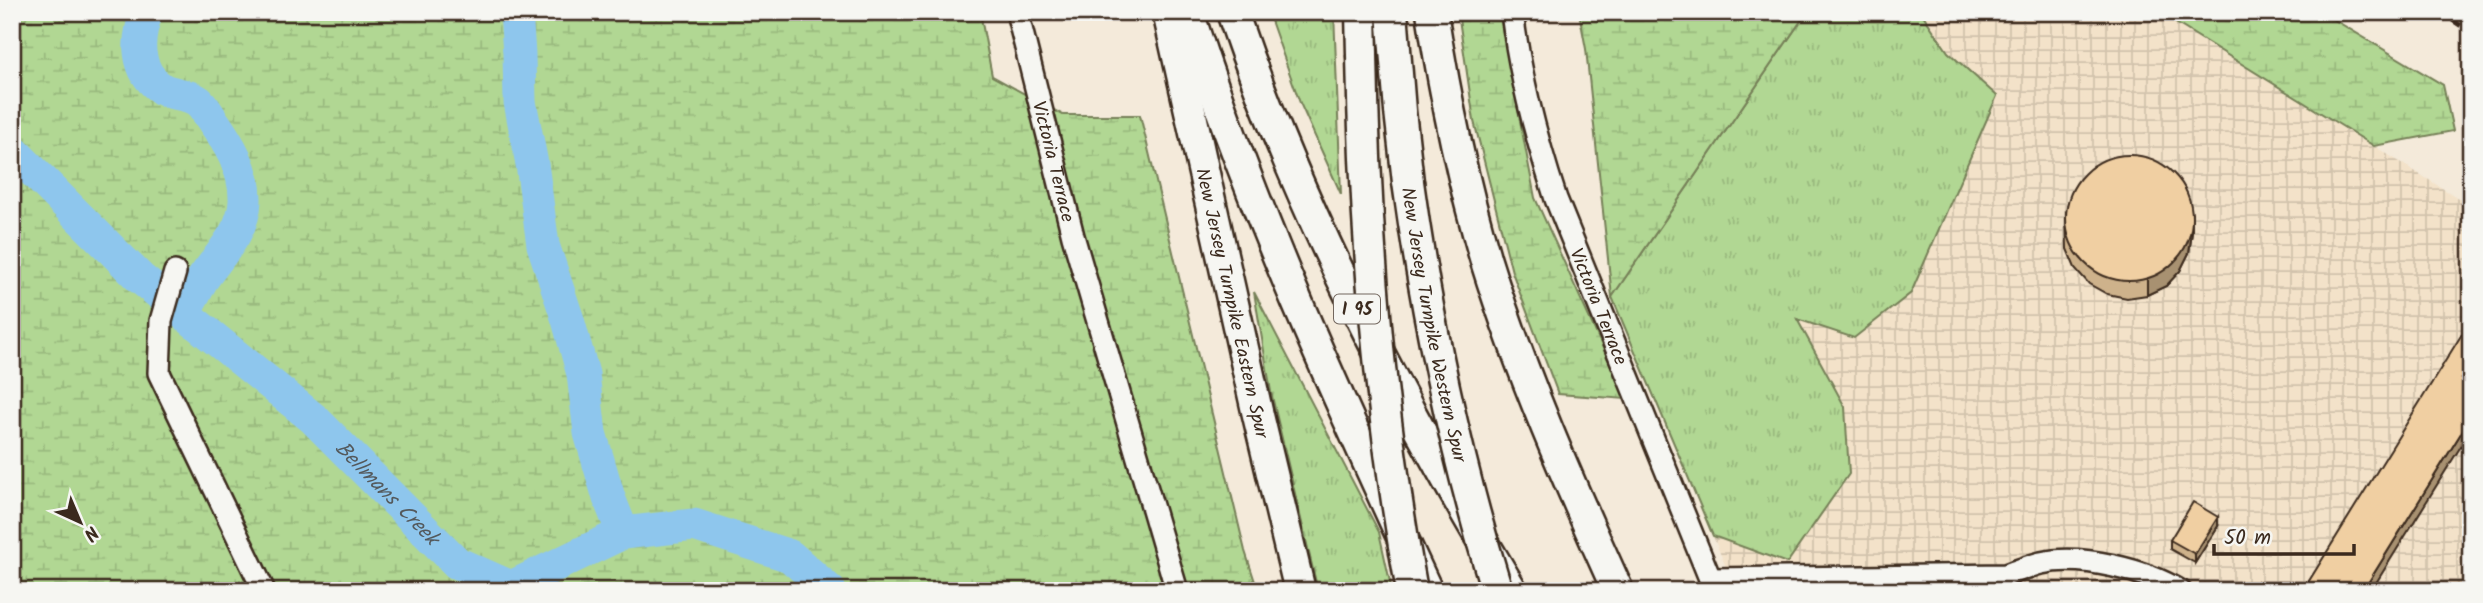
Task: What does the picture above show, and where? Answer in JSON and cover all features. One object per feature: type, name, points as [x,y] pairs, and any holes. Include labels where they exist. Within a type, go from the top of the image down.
[{"type":"highway","name":"New Jersey Turnpike Eastern Spur","points":[[1168,12],[1300,591]]},
{"type":"highway","points":[[1188,12],[1222,114],[1286,276],[1427,591]]},
{"type":"highway","name":"I 95","points":[[1232,12],[1297,177],[1353,302],[1447,480],[1512,591]]},
{"type":"highway","name":"I 95","points":[[1361,12],[1367,225],[1378,359],[1412,591]]},
{"type":"highway","name":"New Jersey Turnpike Western Spur","points":[[1392,12],[1408,181],[1423,282],[1441,376],[1468,491],[1497,591]]},
{"type":"highway","points":[[1432,12],[1449,110],[1473,212],[1492,277],[1514,342],[1566,474],[1618,591]]},
{"type":"street","name":"Victoria Terrace","points":[[1017,12],[1073,236],[1177,591]]},
{"type":"street","name":"Victoria Terrace","points":[[1512,12],[1525,94],[1556,199],[1712,585]]},
{"type":"street","points":[[175,272],[161,321],[159,373],[264,591]]},
{"type":"street","points":[[1712,585],[2005,575],[2043,563],[2086,561],[2159,578],[2180,591]]},
{"type":"shaded area","points":[[1807,12],[2158,12],[2471,206],[2471,591],[1736,591],[1612,297]]},
{"type":"green space","points":[[12,12],[980,12],[992,76],[1063,115],[1140,115],[1245,551],[1258,591],[12,591]]},
{"type":"green space","points":[[1268,12],[1334,12],[1341,194],[1300,103]]},
{"type":"green space","points":[[1458,12],[1499,12],[1535,198],[1626,399],[1558,394],[1512,272],[1474,121]]},
{"type":"green space","points":[[1579,12],[1807,12],[1612,297],[1586,49]]},
{"type":"green space","points":[[1807,12],[1921,12],[1948,52],[1997,96],[1911,293],[1854,338],[1797,319],[1845,407],[1849,474],[1787,563],[1713,536],[1612,297]]},
{"type":"green space","points":[[2158,12],[2321,12],[2443,85],[2453,131],[2374,146]]},
{"type":"green space","points":[[1254,292],[1379,532],[1392,591],[1318,591],[1271,392]]},
{"type":"building","points":[[2129,155],[2153,160],[2173,174],[2187,194],[2192,218],[2187,242],[2173,262],[2153,276],[2129,281],[2105,276],[2085,262],[2071,242],[2066,218],[2071,194],[2085,174],[2105,160]]},
{"type":"building","points":[[2462,334],[2471,339],[2471,417],[2363,591],[2307,591],[2304,589]]},
{"type":"building","points":[[2193,502],[2218,517],[2195,554],[2170,540]]},
{"type":"waterway","points":[[147,12],[140,43],[142,64],[153,82],[162,89],[202,104],[235,157],[245,190],[244,212],[235,233],[183,313]]},
{"type":"waterway","points":[[516,12],[520,102],[543,245],[583,374],[590,433],[609,498],[623,533]]},
{"type":"waterway","name":"Bellmans Creek","points":[[12,150],[140,278],[314,419],[457,563],[511,587],[623,533],[694,525],[790,556],[830,591]]},
{"type":"railway","points":[[2440,12],[2471,32]]},
{"type":"railway","points":[[2461,12],[2471,18]]}]
